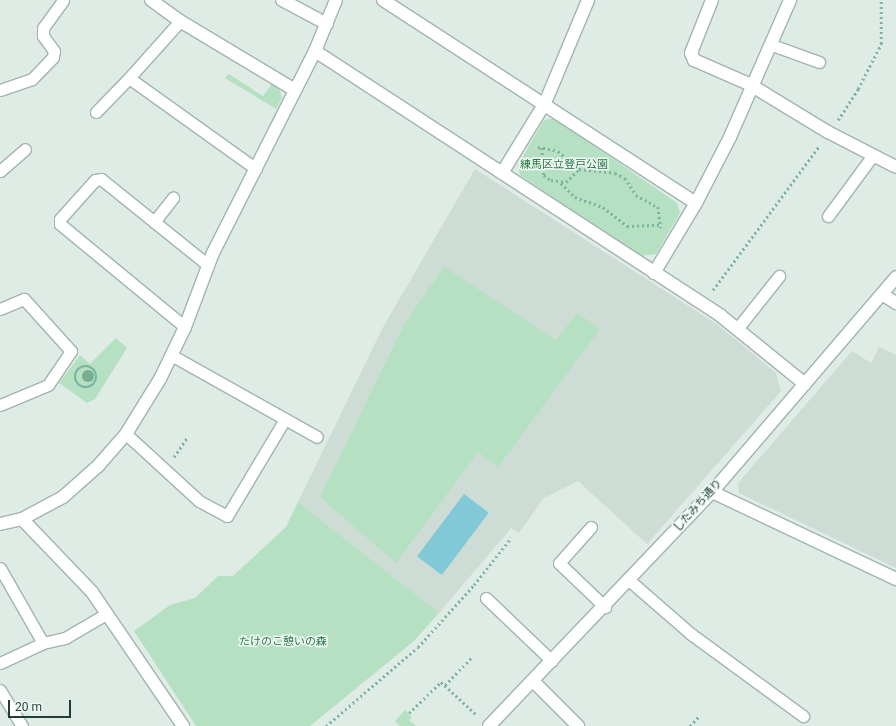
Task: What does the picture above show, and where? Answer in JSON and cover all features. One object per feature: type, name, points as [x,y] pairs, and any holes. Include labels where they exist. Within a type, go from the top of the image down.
[{"type":"street","points":[[282,0],[327,24]]},
{"type":"street","points":[[0,524],[22,519],[63,496],[98,466],[126,434],[160,379],[172,355],[185,327],[208,265],[315,51],[336,0]]},
{"type":"street","points":[[383,0],[545,103],[696,204]]},
{"type":"street","points":[[502,173],[545,103],[588,0]]},
{"type":"street","points":[[712,0],[691,53],[692,57],[754,87],[828,132],[896,167]]},
{"type":"street","points":[[654,273],[696,204],[754,87],[790,0]]},
{"type":"street","points":[[157,2],[180,21],[295,90]]},
{"type":"street","points":[[315,51],[703,304],[804,384]]},
{"type":"street","name":"したみち通り","points":[[486,723],[552,662],[630,581],[712,492],[896,277]]},
{"type":"street","points":[[882,294],[896,303]]},
{"type":"street","points":[[712,492],[896,579]]},
{"type":"street","points":[[22,519],[92,592],[183,726]]},
{"type":"street","points":[[533,681],[578,726]]},
{"type":"lane","points":[[0,90],[32,79],[53,57],[54,51],[43,36],[43,28],[62,0]]},
{"type":"lane","points":[[96,112],[180,21]]},
{"type":"lane","points":[[772,45],[819,62]]},
{"type":"lane","points":[[129,78],[256,169]]},
{"type":"lane","points":[[0,170],[25,149]]},
{"type":"lane","points":[[828,216],[873,155]]},
{"type":"lane","points":[[185,327],[59,223],[98,179],[208,265]]},
{"type":"lane","points":[[154,222],[173,198]]},
{"type":"lane","points":[[737,330],[779,276]]},
{"type":"lane","points":[[0,309],[24,299],[71,351],[48,385],[0,405]]},
{"type":"lane","points":[[172,355],[317,437]]},
{"type":"lane","points":[[126,434],[199,501],[227,516],[285,419]]},
{"type":"lane","points":[[591,528],[559,563],[605,607]]},
{"type":"lane","points":[[0,568],[43,643]]},
{"type":"lane","points":[[630,581],[691,634],[803,716]]},
{"type":"lane","points":[[486,598],[552,662]]},
{"type":"lane","points":[[0,663],[43,643],[65,638],[106,614]]},
{"type":"lane","points":[[0,690],[22,726]]},
{"type":"path","points":[[703,304],[858,89],[881,44],[881,0]]},
{"type":"path","points":[[524,137],[542,148],[558,151],[579,168],[615,174],[625,178],[636,195],[658,207],[660,225],[664,231],[675,238]]},
{"type":"path","points":[[542,148],[544,175],[561,183],[575,197],[603,207],[627,226],[660,225]]},
{"type":"path","points":[[561,183],[566,182],[579,168]]},
{"type":"path","points":[[82,366],[89,366],[97,375],[97,380],[87,388],[80,387],[75,380],[75,373],[82,366]]},
{"type":"path","points":[[165,470],[188,436]]},
{"type":"path","points":[[326,726],[418,647],[474,585],[511,538]]},
{"type":"path","points":[[445,685],[472,657]]},
{"type":"path","points":[[409,713],[439,683],[445,685],[486,723]]},
{"type":"path","points":[[690,726],[699,716]]},
{"type":"shaded area","points":[[475,169],[718,325],[776,373],[781,391],[647,544],[578,481],[544,498],[519,533],[511,528],[439,613],[298,502],[382,329]]},
{"type":"shaded area","points":[[879,347],[896,355],[896,568],[739,493],[738,483],[852,351],[871,363]]},
{"type":"green space","points":[[229,74],[263,96],[272,84],[280,90],[282,98],[276,109],[225,78]]},
{"type":"green space","name":"練馬区立登戸公園","points":[[554,118],[677,203],[680,213],[656,254],[639,256],[520,175],[518,165],[544,120]]},
{"type":"green space","points":[[444,267],[556,340],[577,313],[600,329],[498,467],[478,452],[396,563],[320,497],[405,323]]},
{"type":"green space","points":[[116,338],[127,348],[95,399],[87,403],[59,383],[80,355],[90,364]]},
{"type":"green space","name":"たけのこ憩いの森","points":[[298,502],[439,613],[414,641],[310,726],[196,726],[134,631],[170,605],[195,598],[218,576],[233,576],[286,527]]},
{"type":"green space","points":[[405,710],[412,717],[409,720],[416,726],[400,726],[395,721]]},
{"type":"water","points":[[464,494],[489,513],[442,575],[417,556]]}]
